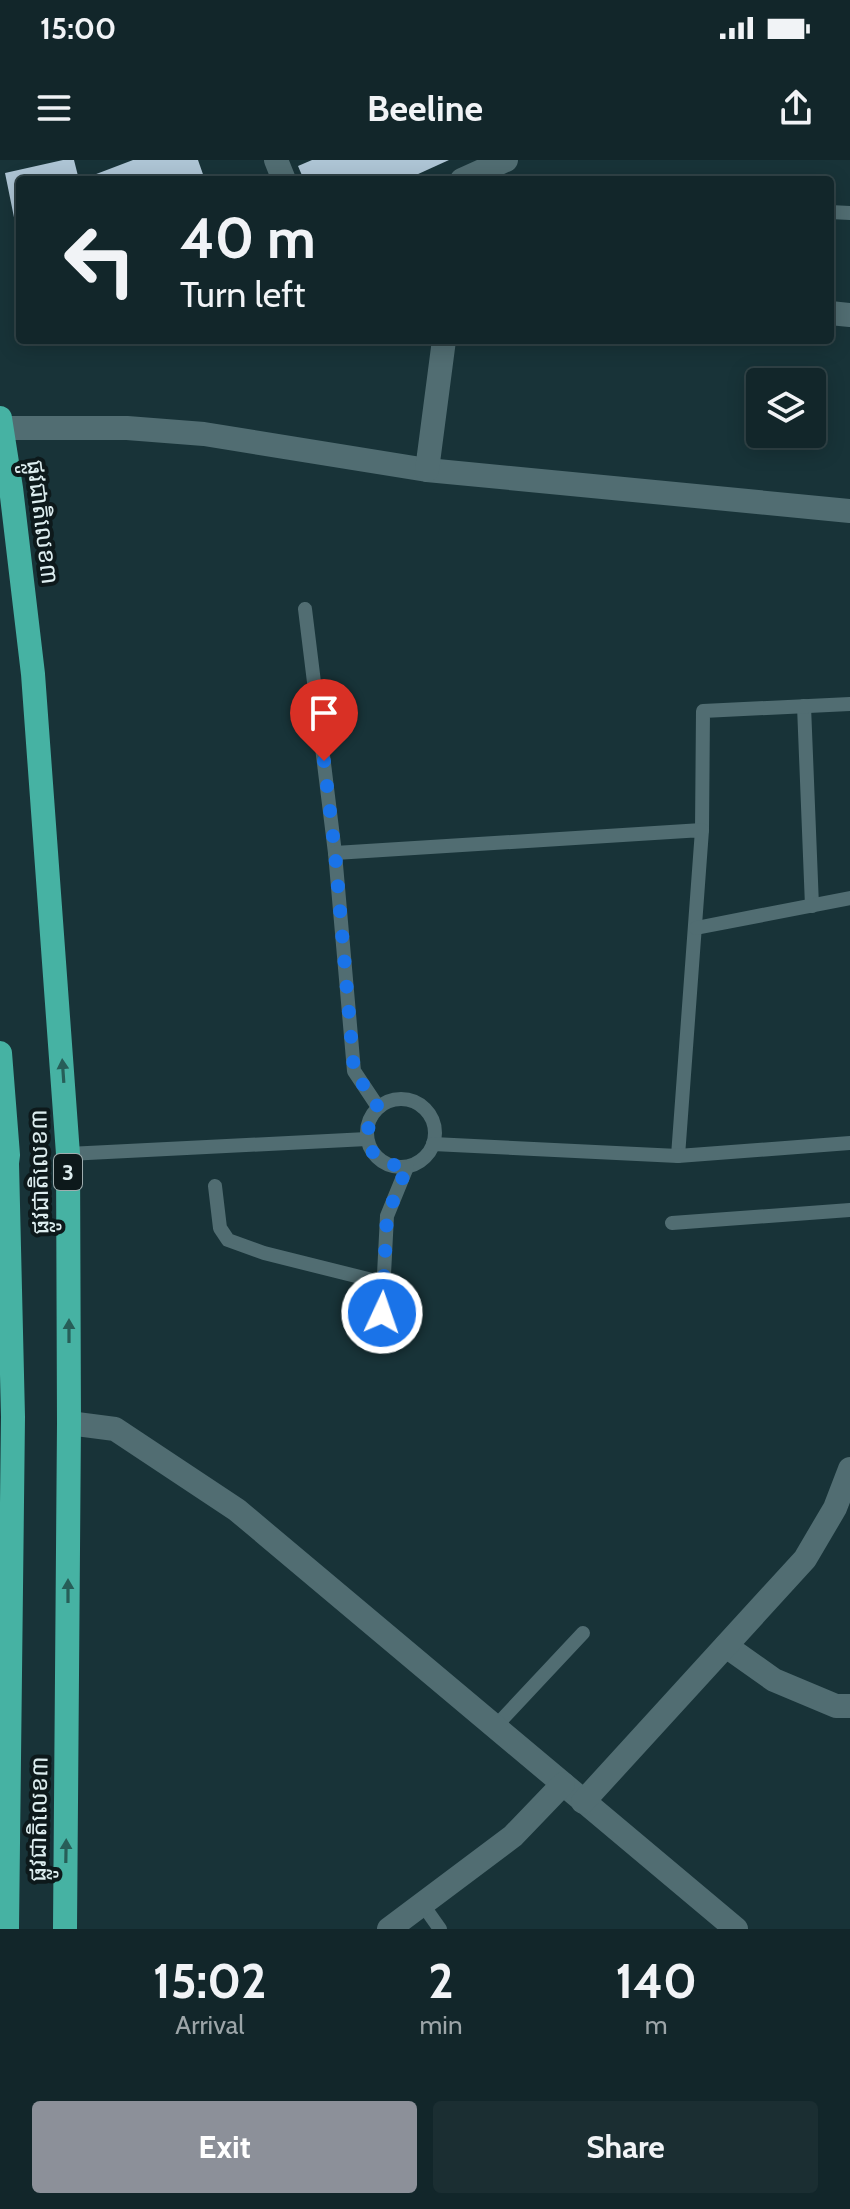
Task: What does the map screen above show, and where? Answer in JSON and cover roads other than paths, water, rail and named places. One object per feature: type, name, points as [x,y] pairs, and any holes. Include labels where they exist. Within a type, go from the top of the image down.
[{"type":"highway","name":"ផ្លូវជាតិលេខ៣","points":[[1,423],[33,674],[68,1154],[65,1929]]},
{"type":"highway","name":"ផ្លូវជាតិលេខ៣","points":[[0,1053],[4,1155],[7,1163],[13,1417],[4,1851],[7,1929]]},
{"type":"street","points":[[471,176],[506,160]]},
{"type":"street","points":[[427,470],[443,344]]},
{"type":"street","points":[[1,423],[204,434],[427,470],[850,511]]},
{"type":"street","points":[[69,1423],[115,1429],[237,1510],[736,1929]]},
{"type":"street","points":[[583,1802],[805,1559],[835,1508],[850,1469]]},
{"type":"street","points":[[726,1646],[774,1680],[836,1706],[850,1706]]},
{"type":"street","points":[[389,1929],[513,1836],[563,1784]]},
{"type":"lane","points":[[305,609],[335,853],[354,1071],[378,1107]]},
{"type":"lane","points":[[678,1156],[702,830],[703,711],[850,704]]},
{"type":"lane","points":[[804,706],[812,906]]},
{"type":"lane","points":[[335,853],[702,830]]},
{"type":"lane","points":[[696,928],[850,898]]},
{"type":"lane","points":[[394,1099],[412,1100],[427,1110],[434,1126],[433,1144],[423,1159],[407,1167],[389,1165],[374,1155],[367,1139],[368,1121],[378,1107],[394,1099]]},
{"type":"lane","points":[[68,1154],[367,1139]]},
{"type":"lane","points":[[433,1144],[678,1156],[850,1143]]},
{"type":"lane","points":[[382,1313],[387,1216],[407,1167]]},
{"type":"lane","points":[[215,1186],[220,1228],[228,1240],[264,1253],[384,1283]]},
{"type":"lane","points":[[672,1223],[850,1210]]},
{"type":"lane","points":[[495,1727],[583,1633]]},
{"type":"lane","points":[[423,1905],[440,1929]]}]
